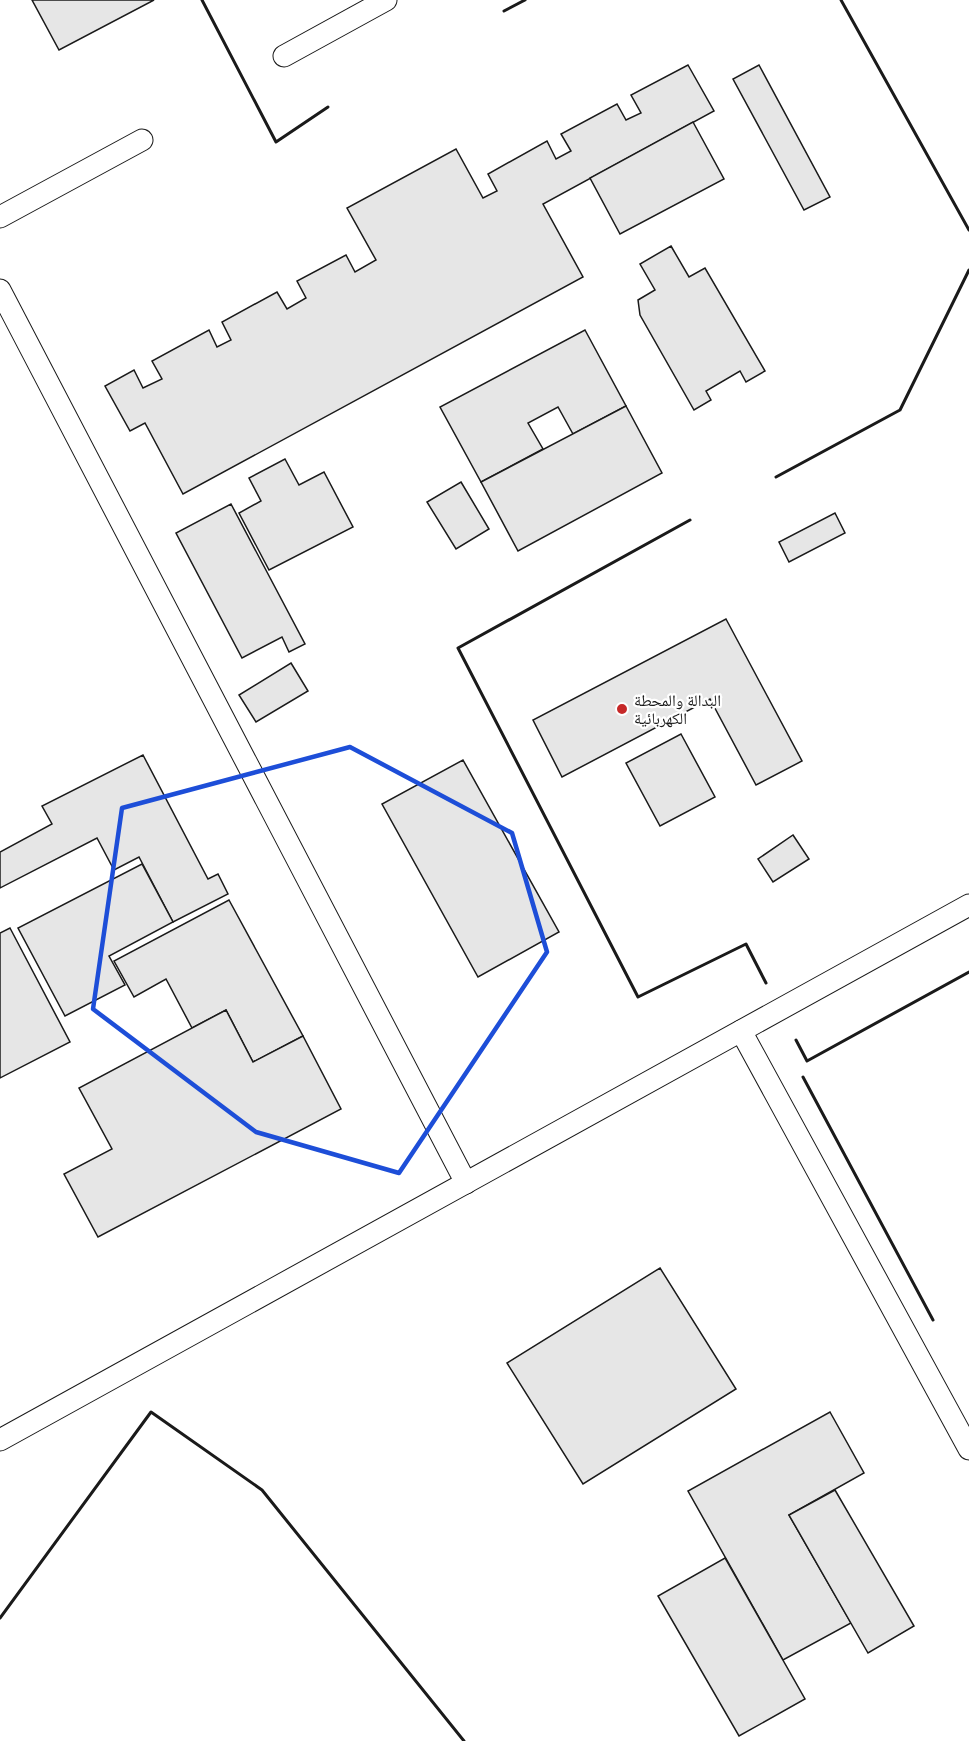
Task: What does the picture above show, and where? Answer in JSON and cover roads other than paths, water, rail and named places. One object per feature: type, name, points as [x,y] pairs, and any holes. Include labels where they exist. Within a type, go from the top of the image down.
[{"type":"lane","points":[[284,56],[386,0]]},
{"type":"lane","points":[[0,217],[142,140]]},
{"type":"lane","points":[[0,290],[466,1183]]},
{"type":"lane","points":[[0,1440],[969,905]]},
{"type":"lane","points":[[741,1031],[969,1449]]},
{"type":"place","name":"البدالة والمحطة الكهربائية","points":[[622,709]]}]
